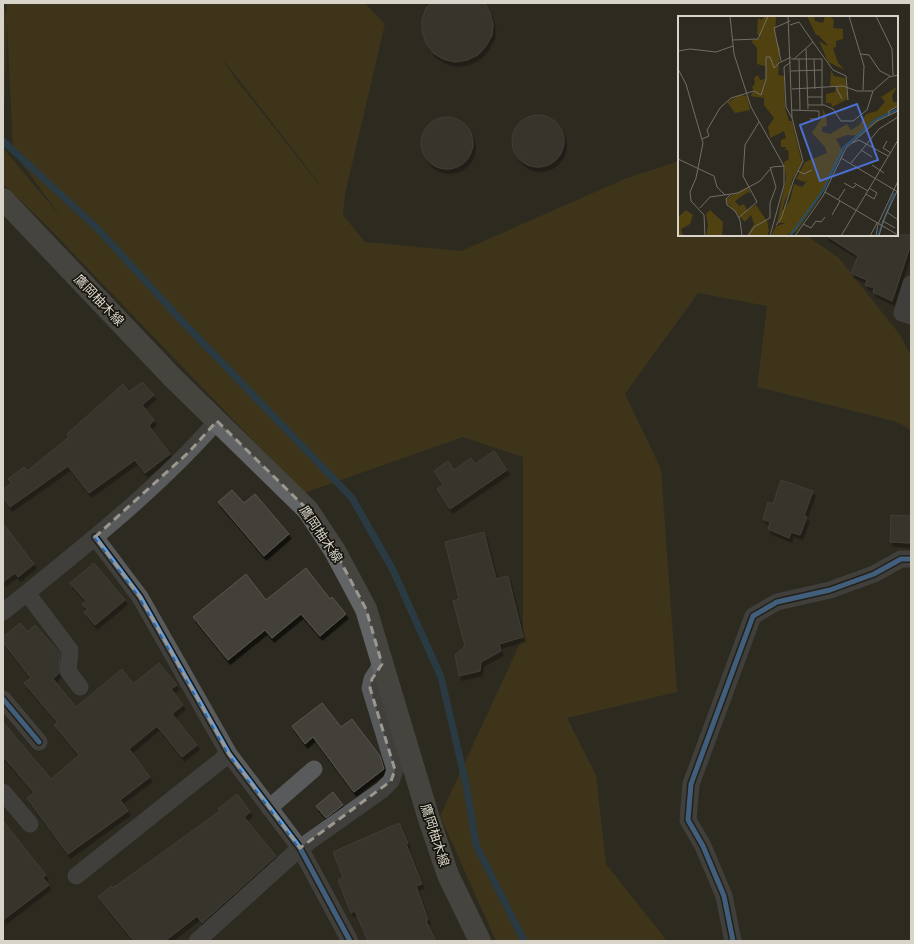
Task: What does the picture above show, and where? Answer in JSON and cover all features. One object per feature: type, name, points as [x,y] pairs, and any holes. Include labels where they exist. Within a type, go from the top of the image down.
[{"type":"main road","name":"鷹岡柚木線","points":[[3,199],[174,379],[308,510],[335,551],[366,609],[429,819],[448,875],[480,941]]},
{"type":"street","points":[[911,284],[902,313],[911,316]]},
{"type":"street","points":[[3,612],[95,537],[189,452],[217,421]]},
{"type":"street","points":[[95,537],[140,597],[229,754],[300,848],[350,941]]},
{"type":"street","points":[[733,941],[724,896],[703,846],[688,820],[691,784],[753,616],[777,602],[830,590],[874,574],[901,559],[911,559]]},
{"type":"street","points":[[26,593],[70,650],[68,672],[80,688]]},
{"type":"street","points":[[197,941],[300,848],[382,790],[391,781],[395,770],[370,688],[372,679],[382,664]]},
{"type":"street","points":[[3,699],[39,742]]},
{"type":"street","points":[[76,876],[229,754]]},
{"type":"street","points":[[269,808],[314,769]]},
{"type":"street","points":[[3,792],[30,824]]},
{"type":"highlighted area","points":[[217,421],[308,510],[335,551],[366,609],[382,664],[372,679],[370,688],[395,770],[391,781],[300,848],[229,754],[140,597],[95,537],[189,452]]},
{"type":"shaded area","points":[[6,3],[365,3],[385,24],[345,194],[343,215],[365,242],[461,251],[627,178],[678,161],[678,236],[807,236],[839,258],[900,335],[911,356],[911,430],[897,422],[757,387],[767,306],[698,293],[625,394],[661,469],[677,692],[567,718],[596,775],[606,864],[667,941],[496,941],[440,816],[523,637],[523,457],[463,437],[304,493],[45,224],[3,184],[3,148],[60,216],[13,151],[7,24],[3,147],[3,5],[7,15]],"holes":[[[222,58],[319,183],[234,77]]]},
{"type":"building","points":[[431,3],[485,3],[493,24],[492,35],[486,46],[478,55],[467,60],[455,62],[443,59],[433,53],[426,43],[422,31],[422,20],[426,8]]},
{"type":"building","points":[[533,115],[543,115],[557,122],[564,136],[564,146],[557,160],[543,167],[533,167],[523,163],[516,156],[512,146],[512,136],[516,126],[523,119]]},
{"type":"building","points":[[442,117],[452,117],[466,124],[473,138],[473,148],[466,162],[452,169],[442,169],[432,165],[425,158],[421,148],[421,138],[425,128],[432,121]]},
{"type":"building","points":[[911,235],[911,244],[892,301],[873,292],[874,288],[865,285],[867,280],[851,273],[858,256],[827,236]]},
{"type":"building","points":[[142,382],[154,395],[142,405],[154,420],[149,426],[170,454],[145,473],[135,460],[89,493],[68,466],[10,507],[3,497],[3,489],[12,483],[8,479],[24,467],[27,471],[69,437],[67,434],[123,384],[129,392]]},
{"type":"building","points":[[494,451],[507,470],[450,509],[437,489],[443,485],[434,471],[448,461],[454,470],[471,458],[475,464]]},
{"type":"building","points":[[781,480],[813,491],[804,516],[807,517],[800,535],[791,532],[789,538],[768,529],[770,522],[763,519],[768,502],[773,504]]},
{"type":"building","points":[[232,490],[244,503],[255,494],[289,534],[264,556],[218,502]]},
{"type":"building","points":[[891,515],[911,516],[911,543],[890,542]]},
{"type":"building","points":[[3,523],[34,564],[18,577],[15,573],[3,582]]},
{"type":"building","points":[[484,532],[496,579],[508,576],[523,637],[499,644],[501,651],[481,662],[480,671],[459,676],[455,655],[465,646],[453,601],[459,599],[445,542]]},
{"type":"building","points":[[94,563],[125,600],[95,625],[84,612],[87,609],[82,604],[86,601],[70,583]]},
{"type":"building","points":[[306,568],[330,599],[332,597],[346,614],[320,636],[301,614],[272,638],[265,630],[228,660],[193,617],[246,574],[266,600]]},
{"type":"building","points":[[20,623],[28,632],[35,625],[60,653],[59,673],[53,679],[76,707],[122,669],[133,684],[159,663],[177,685],[171,689],[183,705],[172,714],[197,745],[182,757],[157,726],[129,749],[150,777],[120,800],[128,811],[68,854],[27,798],[34,793],[3,756],[3,722],[51,779],[79,755],[54,725],[57,722],[24,683],[31,678],[3,642],[3,637]]},
{"type":"building","points":[[322,703],[341,727],[352,719],[380,756],[384,769],[354,792],[313,737],[305,744],[292,726]]},
{"type":"building","points":[[333,792],[343,805],[326,818],[316,806]]},
{"type":"building","points":[[237,794],[250,812],[244,817],[276,856],[202,923],[197,916],[165,941],[134,941],[98,897],[111,886],[113,888],[220,811],[218,809]]},
{"type":"building","points":[[3,821],[46,875],[43,878],[49,885],[3,920]]},
{"type":"building","points":[[399,823],[408,843],[406,844],[422,884],[416,886],[428,920],[426,921],[436,941],[368,941],[355,911],[351,913],[338,880],[343,877],[333,852]]},
{"type":"waterway","points":[[3,141],[97,228],[178,317],[352,498],[393,570],[441,677],[466,784],[476,845],[524,941]]},
{"type":"cycle path","points":[[95,537],[140,597],[229,754],[300,848],[350,941]]},
{"type":"cycle path","points":[[733,941],[724,896],[703,846],[688,820],[691,784],[753,616],[777,602],[830,590],[874,574],[901,559],[911,559]]},
{"type":"cycle path","points":[[3,699],[39,742]]}]
